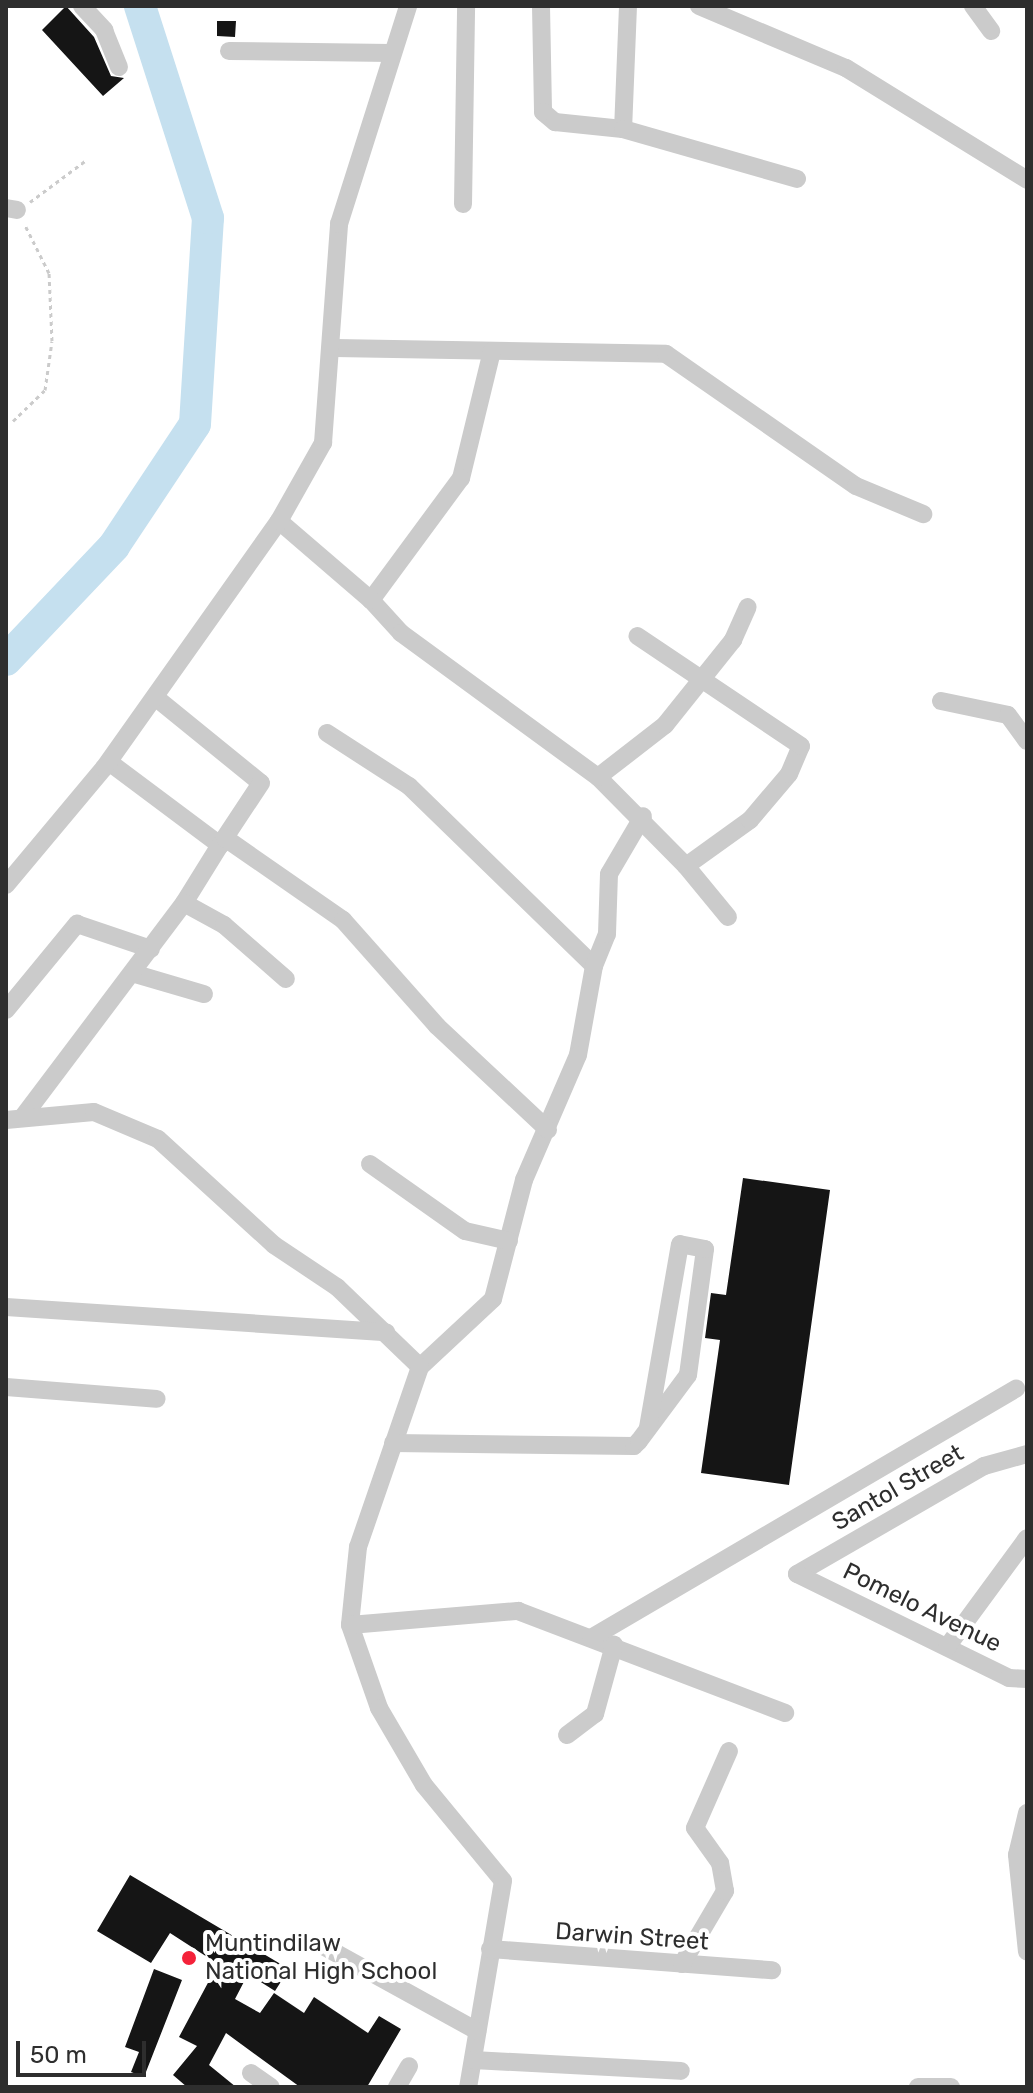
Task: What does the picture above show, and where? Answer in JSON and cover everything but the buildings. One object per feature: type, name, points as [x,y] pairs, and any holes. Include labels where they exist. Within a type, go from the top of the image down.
[{"type":"street","points":[[82,6],[104,30],[119,67]]},
{"type":"street","points":[[6,885],[109,762],[279,521],[323,443],[335,348],[339,224],[408,6]]},
{"type":"street","points":[[463,204],[466,6]]},
{"type":"street","points":[[541,6],[543,112],[555,122],[623,129],[797,179]]},
{"type":"street","points":[[623,129],[628,6]]},
{"type":"street","points":[[699,6],[846,68],[1027,180]]},
{"type":"street","points":[[973,6],[991,31]]},
{"type":"street","points":[[229,51],[391,53]]},
{"type":"street","points":[[335,348],[666,354],[856,486],[923,514]]},
{"type":"street","points":[[371,600],[461,478],[492,351]]},
{"type":"street","points":[[279,521],[371,600],[401,633],[598,777],[643,816],[728,917]]},
{"type":"street","points":[[598,777],[649,741],[706,675],[748,607]]},
{"type":"street","points":[[637,636],[706,675],[796,737],[801,751],[750,820],[686,866]]},
{"type":"street","points":[[14,1119],[151,949],[261,783],[155,697]]},
{"type":"street","points":[[941,701],[1008,715],[1027,741]]},
{"type":"street","points":[[327,733],[409,786],[594,966]]},
{"type":"street","points":[[109,762],[223,842],[343,920],[437,1026],[548,1130]]},
{"type":"street","points":[[468,2087],[503,1881],[409,1759],[379,1708],[350,1625],[358,1547],[420,1367],[493,1299],[524,1180],[578,1055],[594,966],[607,934],[609,874],[643,816]]},
{"type":"street","points":[[184,903],[224,925],[286,979]]},
{"type":"street","points":[[6,1010],[77,924],[151,949]]},
{"type":"street","points":[[132,973],[204,994]]},
{"type":"street","points":[[14,1119],[94,1112],[158,1139],[274,1245],[337,1287],[420,1367]]},
{"type":"street","points":[[370,1164],[465,1231],[509,1241]]},
{"type":"street","points":[[393,1443],[628,1449],[648,1428],[688,1375],[705,1249],[680,1244],[648,1428]]},
{"type":"street","points":[[6,1307],[386,1332]]},
{"type":"street","points":[[6,1387],[157,1399]]},
{"type":"street","points":[[591,1638],[1016,1389]]},
{"type":"street","name":"Santol Street","points":[[797,1574],[984,1466],[1027,1454]]},
{"type":"street","points":[[947,1647],[1027,1538]]},
{"type":"street","name":"Pomelo Avenue","points":[[797,1574],[947,1647],[1027,1679]]},
{"type":"street","points":[[350,1625],[518,1611],[614,1645],[785,1713]]},
{"type":"street","points":[[567,1735],[595,1714],[614,1645]]},
{"type":"street","points":[[682,1964],[725,1891],[720,1863],[695,1828],[729,1751]]},
{"type":"street","points":[[1027,1813],[1017,1855],[1027,1951]]},
{"type":"street","points":[[325,1947],[477,2031]]},
{"type":"street","name":"Darwin Street","points":[[490,1949],[772,1970]]},
{"type":"street","points":[[473,2060],[681,2071]]},
{"type":"street","points":[[397,2087],[409,2066]]},
{"type":"street","points":[[251,2073],[271,2087]]},
{"type":"street","points":[[918,2087],[951,2087]]},
{"type":"path","points":[[13,421],[45,390],[52,341],[49,273],[12,209],[85,161]]},
{"type":"waterway","points":[[6,660],[114,546],[195,424],[208,218],[140,6]]},
{"type":"place","name":"Muntindilaw National High School","points":[[189,1958]]}]
